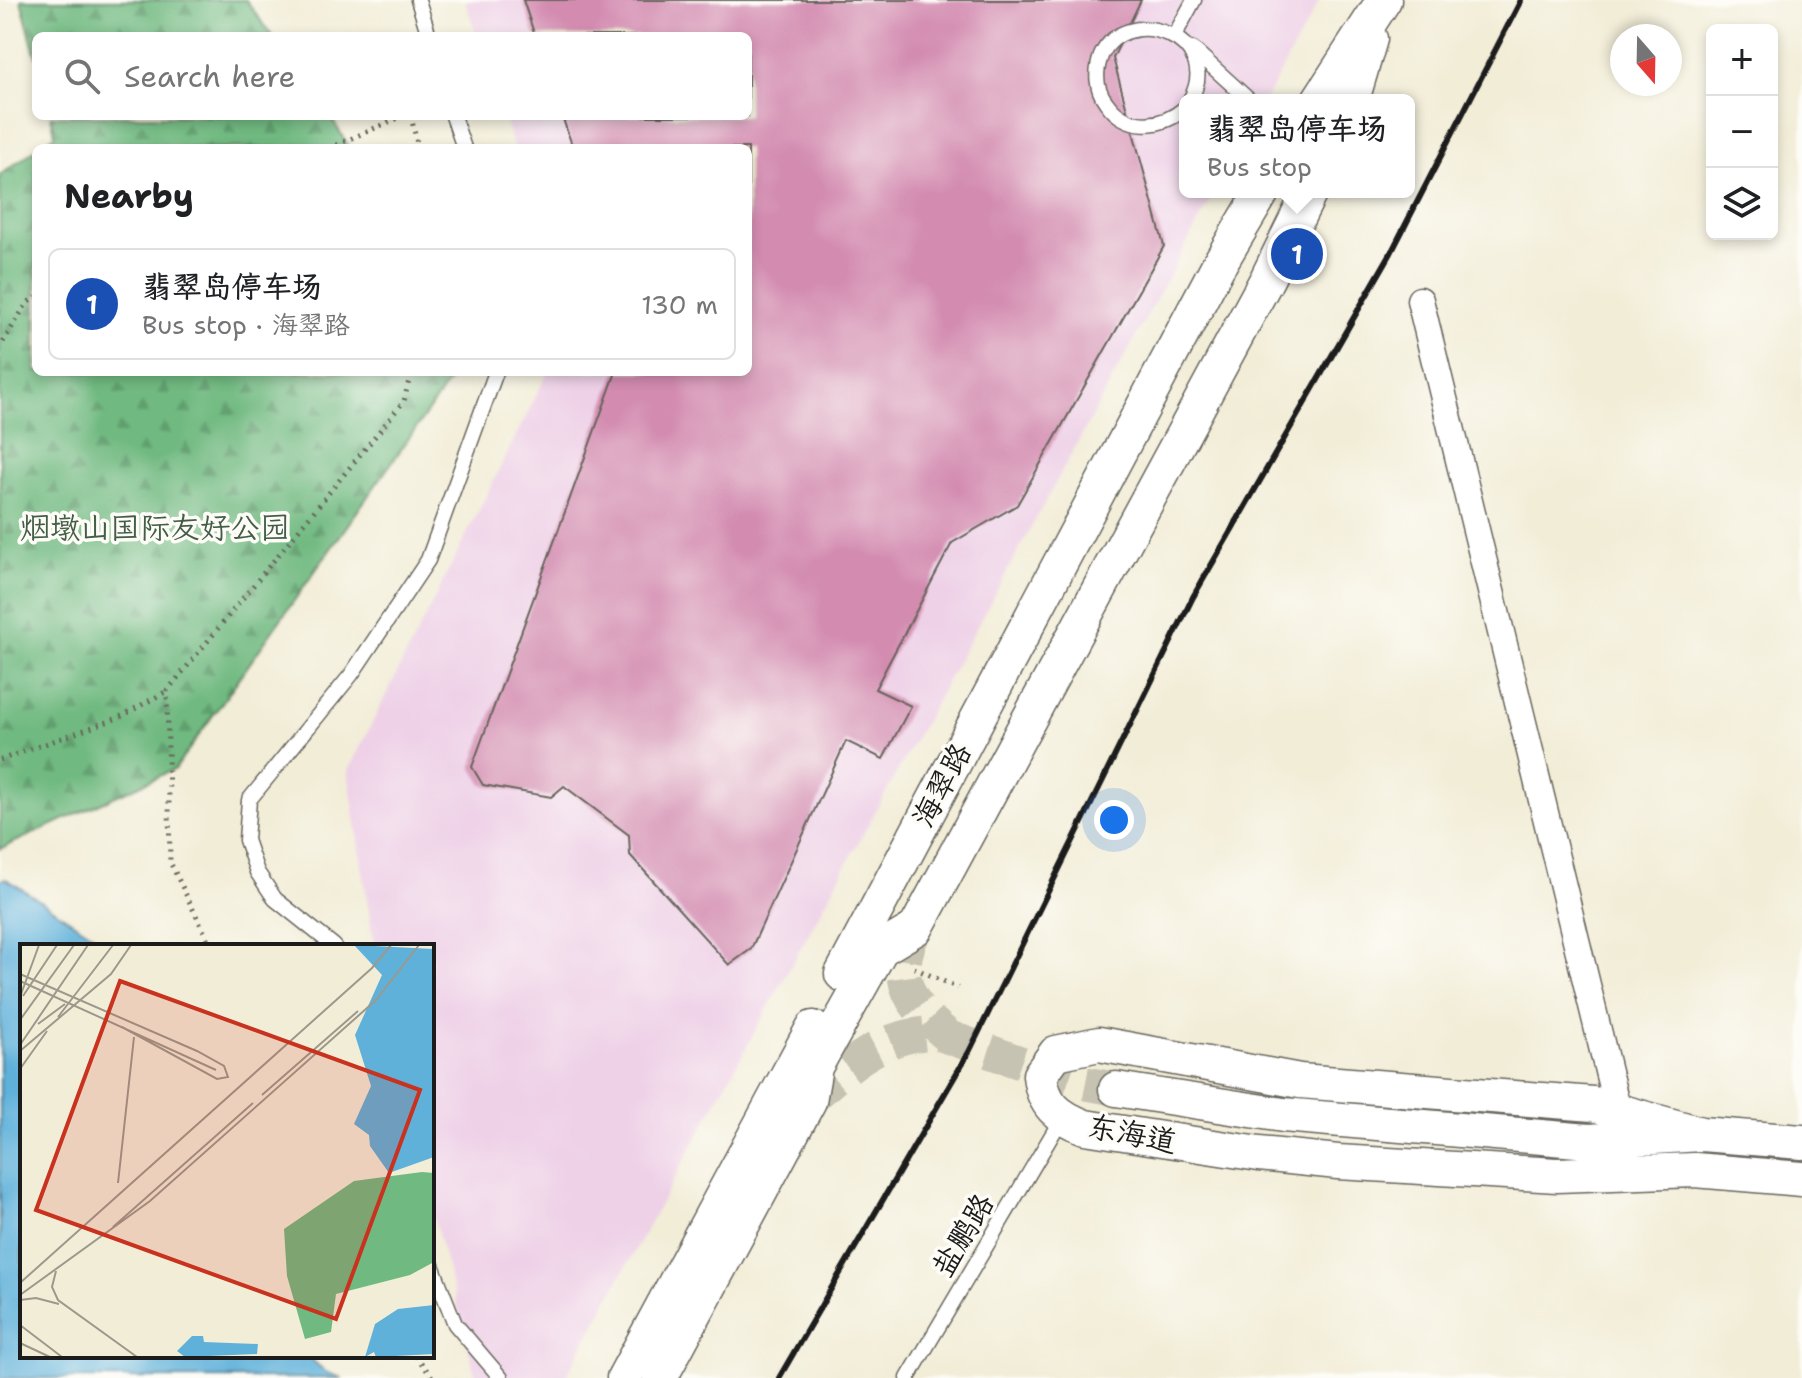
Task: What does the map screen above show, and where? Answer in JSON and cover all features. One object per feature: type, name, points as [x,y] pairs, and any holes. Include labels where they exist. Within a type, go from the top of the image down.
[{"type":"street","points":[[1323,94],[1379,8]]},
{"type":"street","points":[[1354,94],[1379,8]]},
{"type":"street","name":"海翠路","points":[[624,1378],[1217,268],[1258,198]]},
{"type":"street","name":"海翠路","points":[[660,1378],[809,1101],[815,1067],[881,949],[916,928],[1267,279],[1307,198]]},
{"type":"street","points":[[1420,300],[1617,1108]]},
{"type":"street","name":"东海道","points":[[1695,1170],[1557,1175],[1338,1162],[1180,1143],[1085,1127],[1062,1118],[1049,1106],[1040,1075],[1056,1053],[1099,1044],[1300,1081],[1617,1108],[1701,1134]]},
{"type":"street","name":"东海道","points":[[1116,1089],[1283,1115],[1589,1141],[1701,1134],[1802,1142]]},
{"type":"street","name":"东海道","points":[[1589,1141],[1647,1161],[1695,1170],[1802,1179]]},
{"type":"lane","points":[[418,0],[428,32]]},
{"type":"lane","points":[[1176,33],[1194,0]]},
{"type":"lane","points":[[1179,112],[1158,124],[1133,122],[1111,110],[1101,96],[1097,80],[1098,64],[1115,36],[1145,24],[1176,33],[1242,94]]},
{"type":"lane","points":[[1188,44],[1198,75],[1192,94]]},
{"type":"lane","points":[[454,120],[463,144]]},
{"type":"lane","points":[[331,944],[275,899],[257,872],[246,840],[249,800],[351,675],[428,560],[495,376]]},
{"type":"lane","name":"盐鹏路","points":[[908,1378],[1062,1118]]},
{"type":"lane","points":[[434,1270],[455,1324],[501,1378]]},
{"type":"path","points":[[338,144],[394,120]]},
{"type":"path","points":[[412,120],[417,144]]},
{"type":"path","points":[[3,342],[32,300]]},
{"type":"path","points":[[0,760],[118,718],[167,691],[404,401],[410,376]]},
{"type":"path","points":[[167,691],[170,862],[210,944]]},
{"type":"path","points":[[910,966],[958,988]]},
{"type":"path","points":[[418,1358],[433,1378]]},
{"type":"shaded area","points":[[465,0],[1320,0],[1268,94],[1179,94],[1179,198],[1212,198],[565,1378],[476,1378],[434,1219],[434,944],[374,944],[348,771],[546,376],[752,376],[752,144],[513,144],[504,120],[752,120],[752,32],[476,32]]},
{"type":"green space","points":[[21,0],[246,0],[269,32],[32,32],[32,43]]},
{"type":"green space","points":[[52,120],[332,120],[348,144],[43,144],[55,135]]},
{"type":"green space","name":"烟墩山国际友好公园","points":[[32,152],[32,376],[448,376],[450,380],[175,769],[0,849],[0,175]]},
{"type":"water","points":[[5,878],[107,944],[20,944],[20,1358],[310,1358],[325,1372],[342,1378],[0,1378],[0,881]]},
{"type":"building","points":[[523,0],[1141,0],[1113,58],[1164,246],[1017,505],[952,543],[875,689],[911,706],[883,759],[846,741],[751,949],[729,965],[630,855],[629,835],[564,786],[551,797],[483,785],[472,767],[615,376],[752,376],[752,144],[572,144],[563,120],[752,120],[752,32],[534,32]]},
{"type":"tunnel","points":[[916,928],[905,962],[908,990],[924,1014],[950,1038]]},
{"type":"tunnel","points":[[809,1101],[852,1064],[883,1045],[918,1034],[937,1033],[1073,1081],[1116,1089]]},
{"type":"railway","points":[[779,1378],[969,1052],[1193,597],[1391,253],[1521,0]]},
{"type":"place","name":"翡翠岛停车场","points":[[1297,254]]}]
